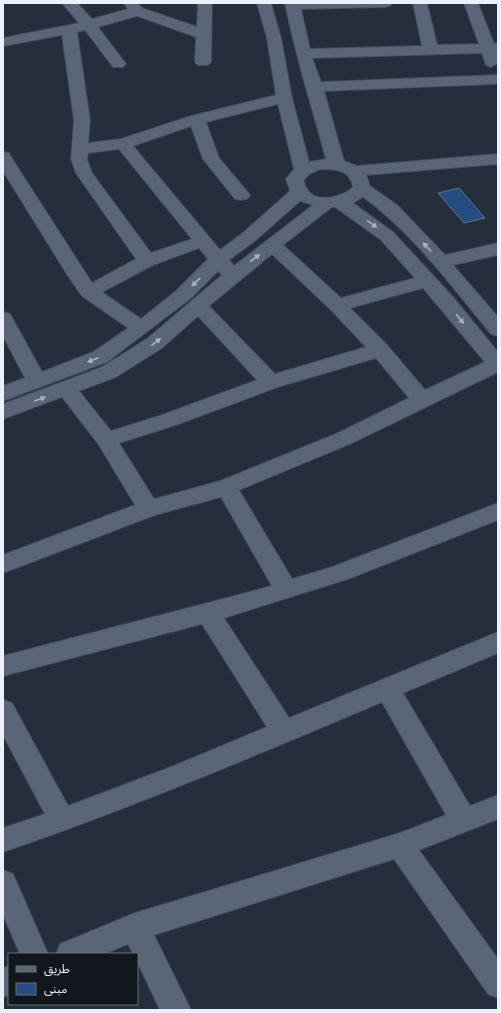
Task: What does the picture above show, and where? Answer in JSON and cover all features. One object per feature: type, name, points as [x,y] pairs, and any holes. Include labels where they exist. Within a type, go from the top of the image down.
[{"type":"street","points":[[69,3],[118,64]]},
{"type":"street","points":[[203,62],[205,3]]},
{"type":"street","points":[[264,3],[274,38],[284,98],[303,170]]},
{"type":"street","points":[[336,164],[315,87],[303,54],[292,4],[385,3]]},
{"type":"street","points":[[420,3],[430,50]]},
{"type":"street","points":[[315,87],[497,83],[493,48],[471,3]]},
{"type":"street","points":[[3,42],[89,26],[134,7],[203,34]]},
{"type":"street","points":[[69,29],[82,120],[79,159],[84,173],[147,261]]},
{"type":"street","points":[[303,54],[493,48]]},
{"type":"street","points":[[80,149],[122,144],[197,119],[284,98]]},
{"type":"street","points":[[197,119],[211,159],[241,195]]},
{"type":"street","points":[[122,144],[232,276]]},
{"type":"street","points":[[3,157],[77,276],[89,292],[141,328]]},
{"type":"street","points":[[3,564],[149,509],[226,487],[345,438],[498,365],[446,301],[426,281],[387,236],[334,202],[309,199],[300,192],[295,179],[303,170],[318,164],[336,164],[355,171],[498,159]]},
{"type":"street","points":[[3,412],[67,389],[108,372],[155,343],[232,276],[272,245],[334,202],[354,196],[362,188],[362,179],[355,171]]},
{"type":"street","points":[[362,188],[391,209],[441,262],[498,330]]},
{"type":"street","points":[[3,394],[100,358],[183,295],[218,260],[250,236],[300,192]]},
{"type":"street","points":[[89,292],[147,261],[202,241]]},
{"type":"street","points":[[272,245],[337,305],[380,350],[422,400]]},
{"type":"street","points":[[441,262],[498,248]]},
{"type":"street","points":[[337,305],[426,281]]},
{"type":"street","points":[[479,306],[498,304]]},
{"type":"street","points":[[198,305],[271,382]]},
{"type":"street","points":[[3,318],[37,382]]},
{"type":"street","points":[[106,440],[169,420],[271,382],[380,350]]},
{"type":"street","points":[[67,389],[106,440],[149,509]]},
{"type":"street","points":[[226,487],[286,590]]},
{"type":"street","points":[[3,666],[253,601],[340,573],[498,510]]},
{"type":"street","points":[[207,612],[284,731]]},
{"type":"street","points":[[3,840],[62,820],[180,775],[498,642]]},
{"type":"street","points":[[387,688],[463,819]]},
{"type":"street","points":[[3,711],[62,820]]},
{"type":"street","points":[[72,953],[135,927],[400,845],[463,819],[498,807]]},
{"type":"street","points":[[400,845],[498,984]]},
{"type":"street","points":[[3,883],[34,953]]},
{"type":"street","points":[[135,927],[176,1010]]},
{"type":"building","points":[[459,188],[485,218],[464,223],[438,193]]}]
